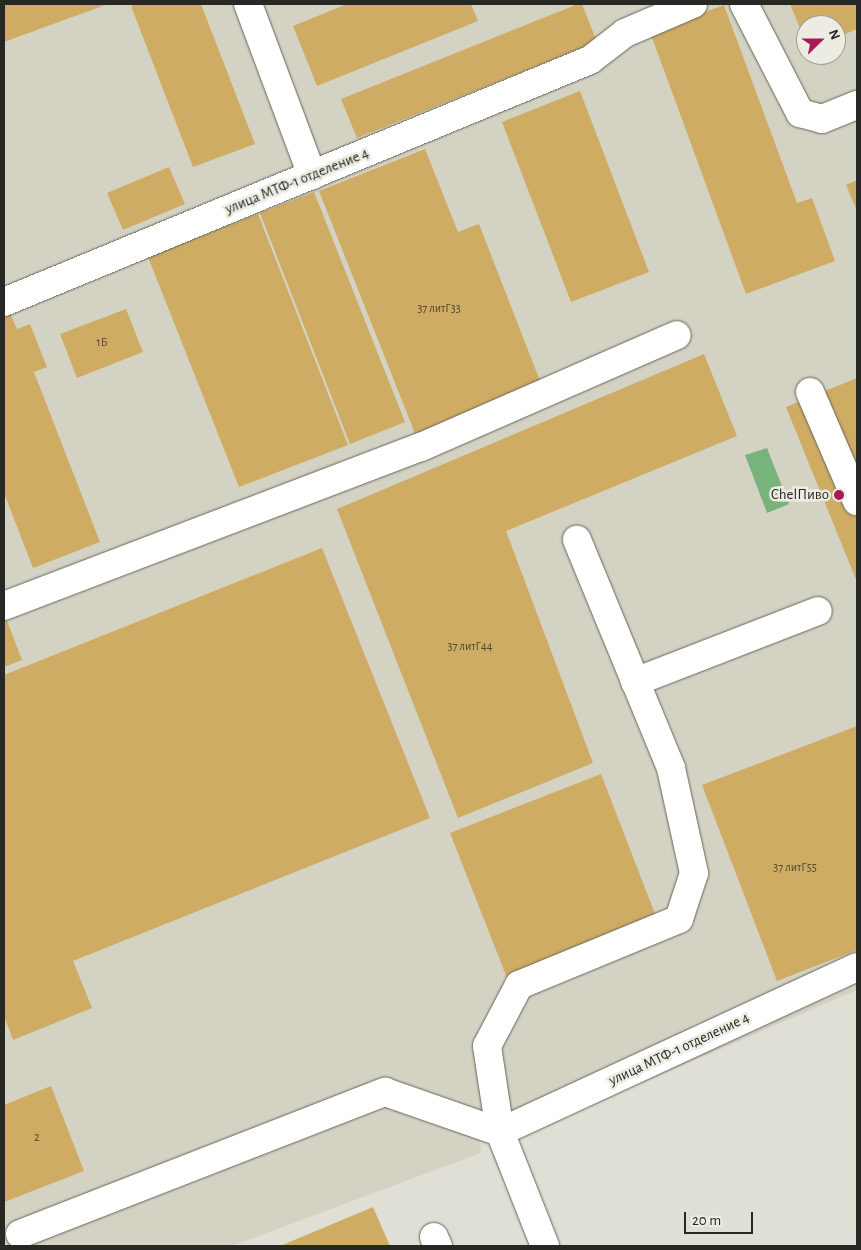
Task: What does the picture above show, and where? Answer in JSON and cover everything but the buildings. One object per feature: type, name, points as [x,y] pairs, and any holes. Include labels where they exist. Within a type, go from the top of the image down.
[{"type":"street","points":[[248,4],[312,175]]},
{"type":"street","name":"улица МТФ-1 отделение 4","points":[[4,302],[590,60],[625,33],[693,4]]},
{"type":"street","points":[[744,4],[800,113],[822,119],[857,105]]},
{"type":"street","points":[[4,606],[421,447],[677,336]]},
{"type":"street","points":[[810,392],[857,501]]},
{"type":"street","points":[[545,1246],[500,1132],[487,1046],[519,985],[679,919],[694,873],[671,768],[577,540]]},
{"type":"street","points":[[635,682],[818,611]]},
{"type":"street","name":"улица МТФ-1 отделение 4","points":[[500,1132],[857,967]]},
{"type":"street","points":[[20,1234],[386,1092],[500,1132]]},
{"type":"shaded area","points":[[4,4],[857,4],[857,990],[526,1133],[479,1115],[481,1153],[232,1246],[4,1246]]},
{"type":"shaded area","points":[[767,448],[789,504],[767,513],[745,455]]},
{"type":"place","name":"ChelПиво","points":[[839,495]]}]
